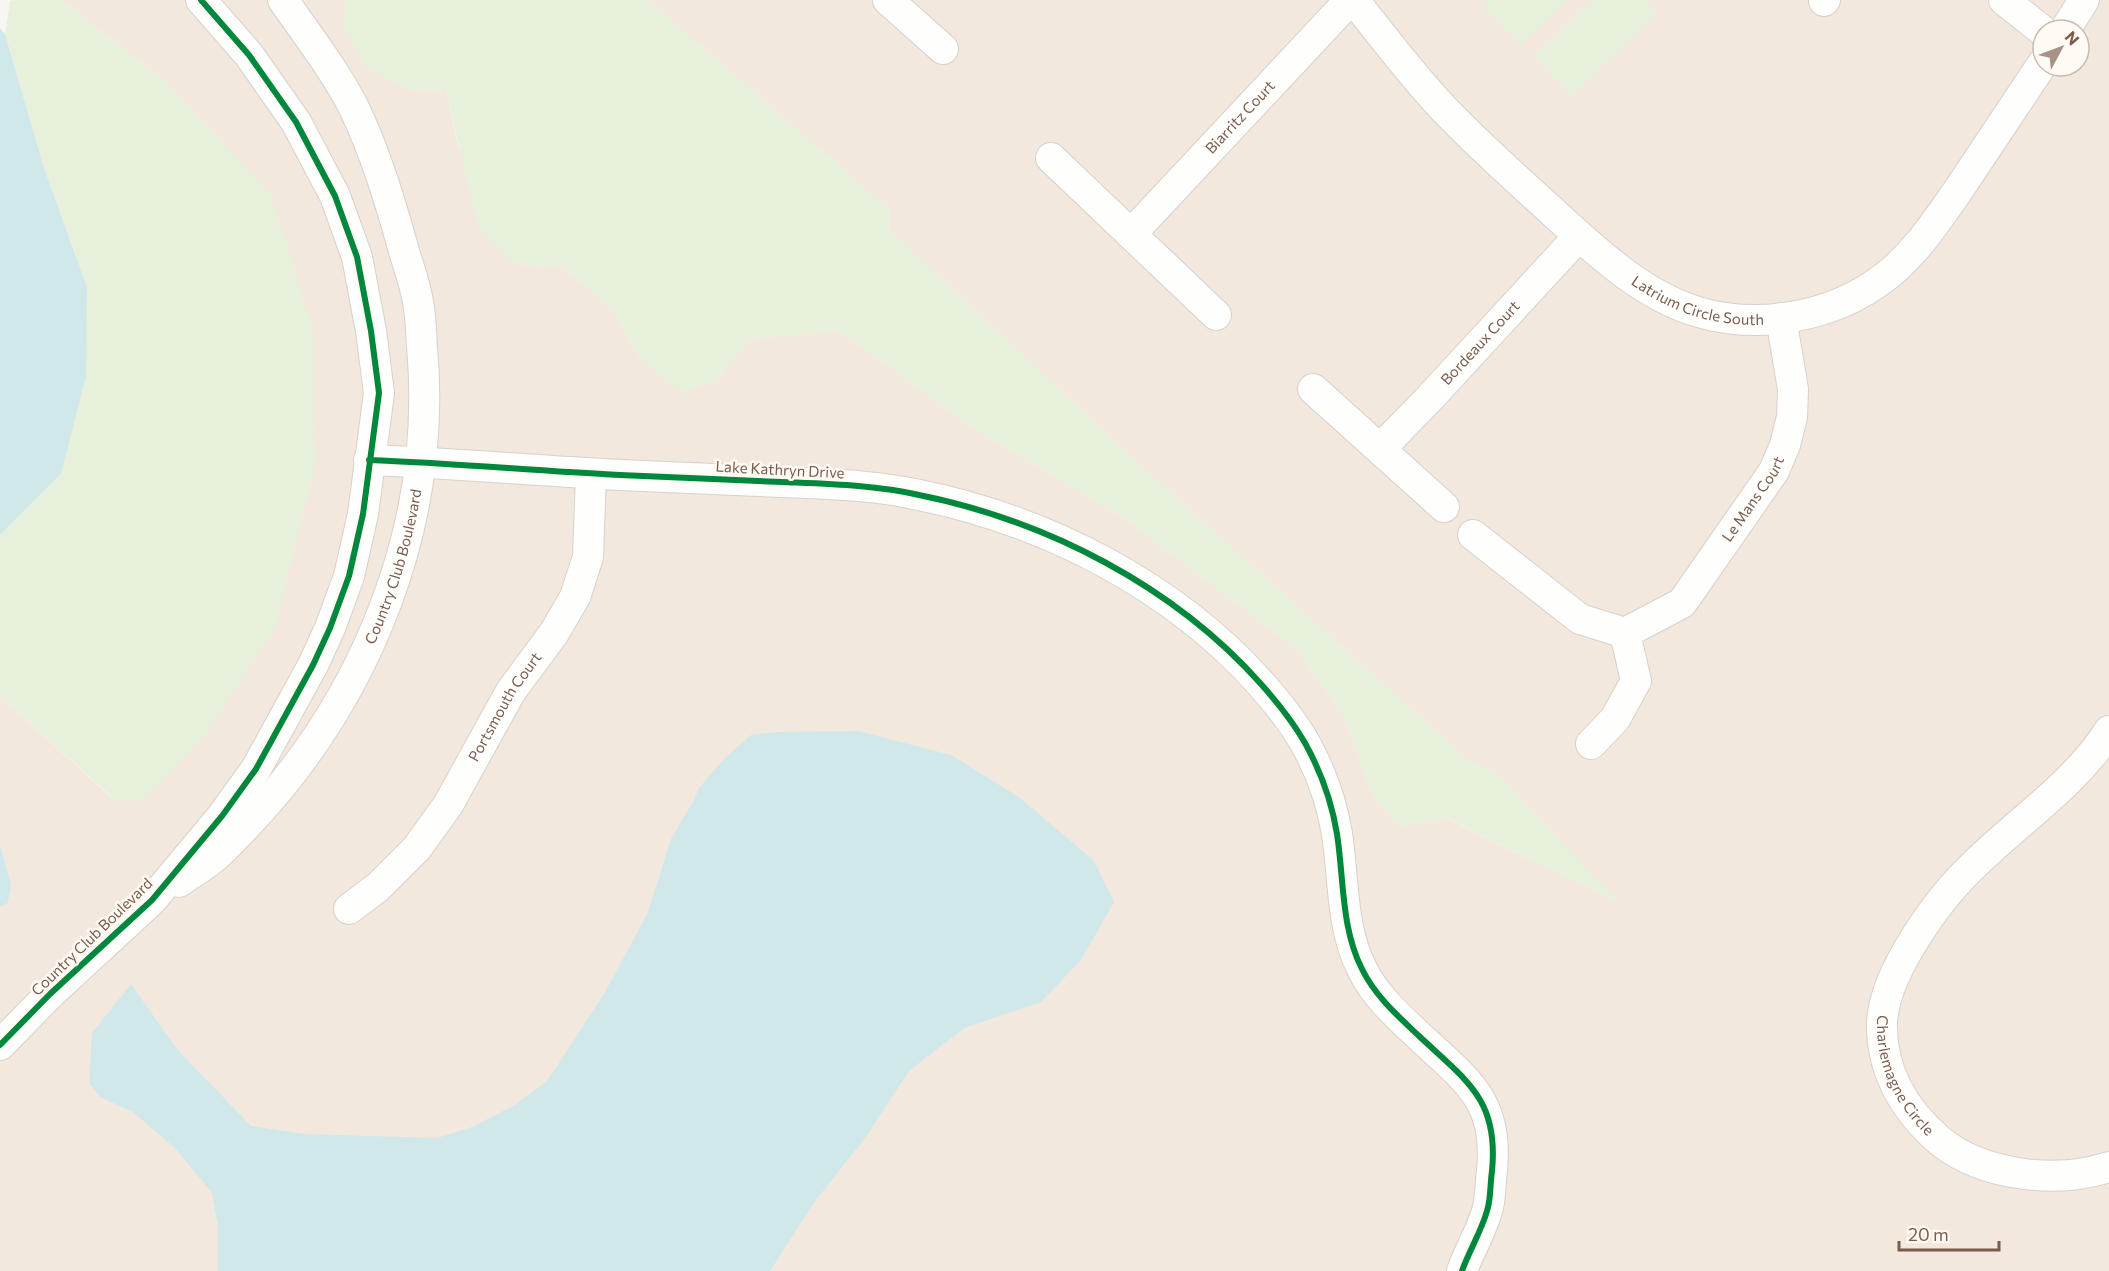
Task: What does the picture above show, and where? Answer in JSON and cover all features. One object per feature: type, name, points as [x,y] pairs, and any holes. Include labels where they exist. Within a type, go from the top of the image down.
[{"type":"street","name":"Country Club Boulevard","points":[[0,1045],[50,994],[152,900],[222,816],[256,769],[313,665],[330,628],[349,576],[363,514],[379,393],[371,331],[357,257],[339,206],[296,122],[249,55],[201,0]]},
{"type":"street","name":"Country Club Boulevard","points":[[152,900],[215,857],[282,785],[327,725],[373,638],[394,583],[411,520],[421,462],[425,382],[418,302],[376,156],[353,106],[283,0]]},
{"type":"street","name":"Biarritz Court","points":[[1131,234],[1352,0]]},
{"type":"street","name":"Latrium Circle South","points":[[1352,0],[1443,108],[1486,151],[1579,236],[1633,281],[1698,312],[1737,319],[1781,318],[1820,310],[1856,296],[1885,278],[1918,246],[2033,78]]},
{"type":"street","points":[[2004,0],[2031,21]]},
{"type":"street","points":[[2073,18],[2084,0]]},
{"type":"street","points":[[893,2],[943,49]]},
{"type":"street","points":[[1051,158],[1216,315]]},
{"type":"street","name":"Bordeaux Court","points":[[1380,449],[1579,236]]},
{"type":"street","name":"Le Mans Court","points":[[1625,633],[1682,603],[1774,471],[1785,445],[1792,417],[1793,389],[1781,318]]},
{"type":"street","points":[[1313,389],[1444,507]]},
{"type":"street","name":"Lake Kathryn Drive","points":[[369,460],[591,474],[844,485],[918,494],[990,513],[1037,530],[1104,562],[1147,587],[1208,631],[1244,665],[1277,702],[1304,741],[1324,784],[1337,830],[1349,934],[1362,969],[1382,1001],[1478,1095],[1490,1120],[1494,1148],[1488,1210],[1462,1271]]},
{"type":"street","name":"Portsmouth Court","points":[[349,909],[378,887],[417,848],[448,805],[511,691],[554,633],[575,597],[588,557],[591,474]]},
{"type":"street","points":[[1473,535],[1580,619],[1625,633],[1636,681],[1615,719],[1591,744]]},
{"type":"street","name":"Charlemagne Circle","points":[[2109,732],[2076,772],[2027,819],[1976,862],[1936,908],[1906,951],[1890,989],[1882,1022],[1885,1056],[1900,1096],[1922,1125],[1949,1148],[1986,1166],[2013,1172],[2054,1176],[2109,1167]]},
{"type":"shaded area","points":[[61,0],[346,0],[344,27],[410,91],[446,90],[458,145],[516,265],[561,266],[612,308],[641,360],[714,383],[749,339],[840,331],[975,429],[1126,519],[1297,650],[1344,717],[1372,794],[1400,826],[1448,819],[1619,903],[1496,773],[1469,761],[1149,473],[888,229],[890,210],[648,0],[2109,0],[2109,1271],[0,1271],[0,907],[8,903],[11,884],[0,844],[0,696],[112,798],[166,82]]},
{"type":"green space","points":[[61,0],[166,82],[270,193],[314,332],[315,466],[275,628],[200,741],[143,801],[113,798],[0,696],[0,535],[61,474],[87,287],[44,168],[5,34],[10,1]]},
{"type":"green space","points":[[346,0],[648,0],[890,210],[888,229],[1149,473],[1469,761],[1496,773],[1621,904],[1449,819],[1400,826],[1372,794],[1344,717],[1297,650],[1126,519],[975,429],[840,331],[749,339],[714,383],[681,392],[641,360],[612,308],[561,266],[516,265],[479,231],[446,90],[410,91],[366,67],[344,27]]},
{"type":"green space","points":[[1488,0],[1567,0],[1521,45],[1483,5]]},
{"type":"green space","points":[[1592,0],[1644,0],[1657,13],[1572,96],[1534,57]]},
{"type":"water","points":[[0,28],[5,34],[44,168],[87,287],[86,376],[61,474],[0,535]]},
{"type":"water","points":[[858,731],[951,755],[1019,797],[1094,861],[1114,902],[1081,960],[1041,1002],[964,1028],[909,1071],[865,1138],[813,1204],[770,1271],[218,1271],[218,1226],[212,1193],[176,1149],[133,1112],[100,1097],[89,1083],[92,1033],[131,984],[177,1049],[251,1126],[304,1134],[437,1138],[472,1127],[515,1105],[548,1080],[604,994],[648,912],[671,839],[699,788],[723,760],[751,735],[776,732]]},
{"type":"water","points":[[0,844],[11,884],[8,903],[0,907]]},
{"type":"cycle path","points":[[0,1045],[50,994],[152,900],[222,816],[256,769],[313,665],[330,628],[349,576],[363,514],[379,393],[371,331],[357,257],[335,196],[296,122],[249,55],[201,0]]},
{"type":"cycle path","points":[[369,460],[620,475],[834,484],[919,495],[967,507],[1061,540],[1105,562],[1148,588],[1189,617],[1227,649],[1261,684],[1300,735],[1320,775],[1332,810],[1350,937],[1362,969],[1373,988],[1403,1021],[1465,1080],[1485,1109],[1493,1147],[1489,1202],[1482,1226],[1462,1271]]}]
